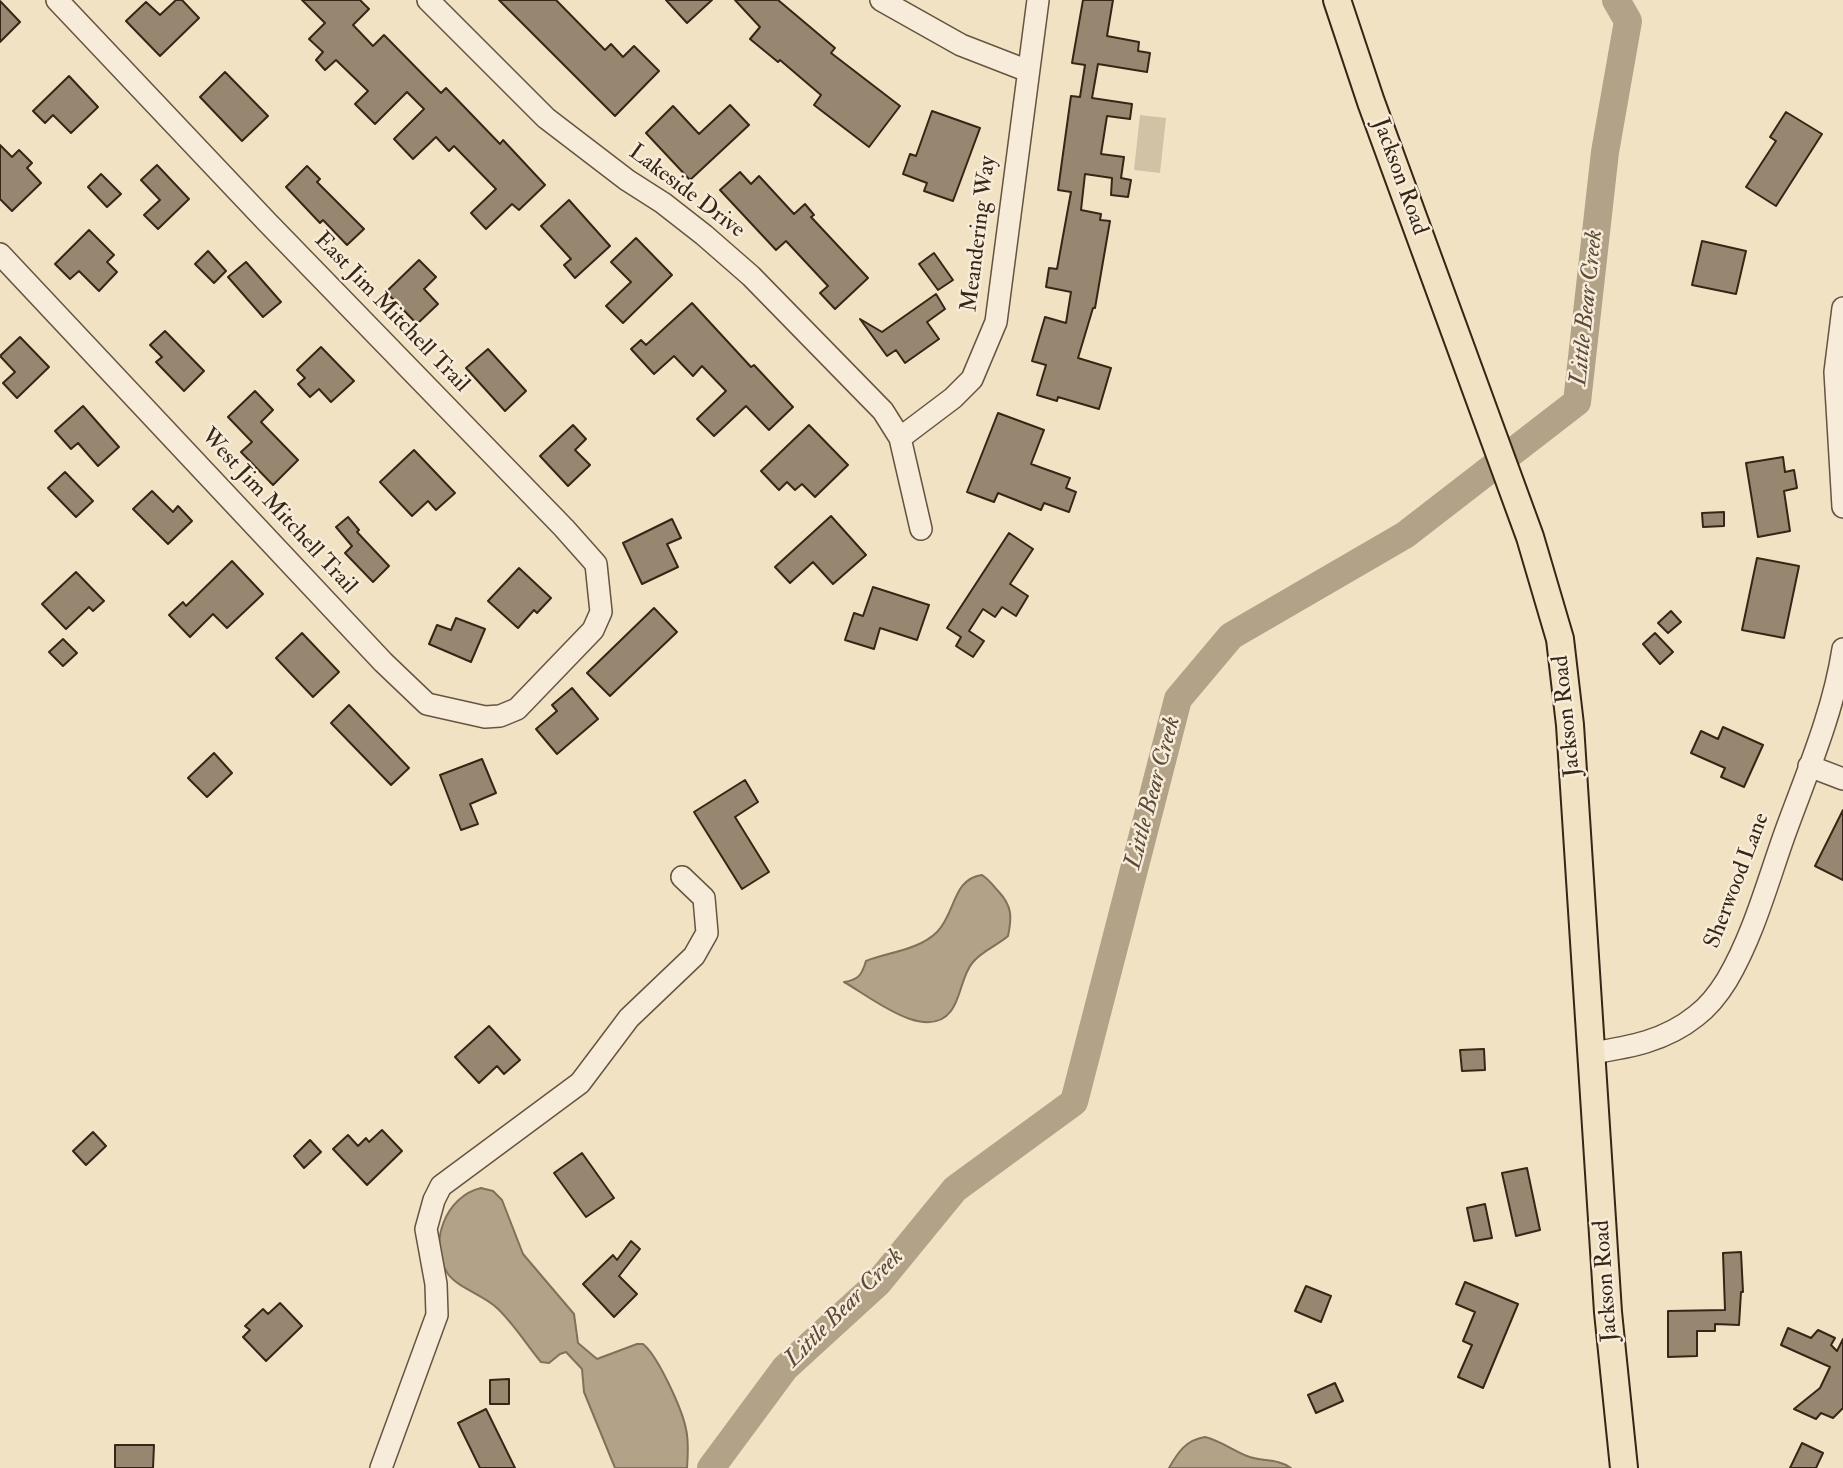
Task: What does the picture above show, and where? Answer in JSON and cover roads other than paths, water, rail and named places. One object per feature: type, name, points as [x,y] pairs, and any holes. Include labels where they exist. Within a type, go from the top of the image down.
[{"type":"main road","name":"Jackson Road","points":[[1337,0],[1371,102],[1518,502],[1560,639],[1571,739],[1608,1312],[1624,1468]]},
{"type":"street","name":"East Jim Mitchell Trail","points":[[57,0],[596,564],[601,612],[593,630],[548,679]]},
{"type":"street","name":"Lakeside Drive","points":[[428,0],[545,118],[704,234],[751,276],[883,411],[900,438]]},
{"type":"street","points":[[881,0],[961,45],[1028,71]]},
{"type":"street","name":"Meandering Way","points":[[900,438],[953,398],[972,379],[996,322],[1038,0]]},
{"type":"street","name":"West Jim Mitchell Trail","points":[[0,254],[383,662],[427,704],[472,715],[500,716],[517,709],[548,679]]},
{"type":"street","points":[[1843,308],[1835,373],[1843,507]]},
{"type":"street","points":[[900,438],[921,529]]},
{"type":"street","name":"Sherwood Lane","points":[[1592,1053],[1638,1045],[1671,1034],[1697,1016],[1727,981],[1743,947],[1824,730],[1843,649]]},
{"type":"street","points":[[1810,766],[1843,779]]},
{"type":"street","points":[[381,1468],[437,1315],[436,1284],[426,1229],[441,1186],[580,1083],[629,1018],[694,956],[707,933],[704,898],[682,877]]},
{"type":"waterway","name":"Little Bear Creek","points":[[711,1468],[785,1368],[878,1283],[955,1189],[1074,1102],[1178,699],[1231,636],[1405,535],[1577,402],[1605,152],[1628,21],[1616,0]]}]
